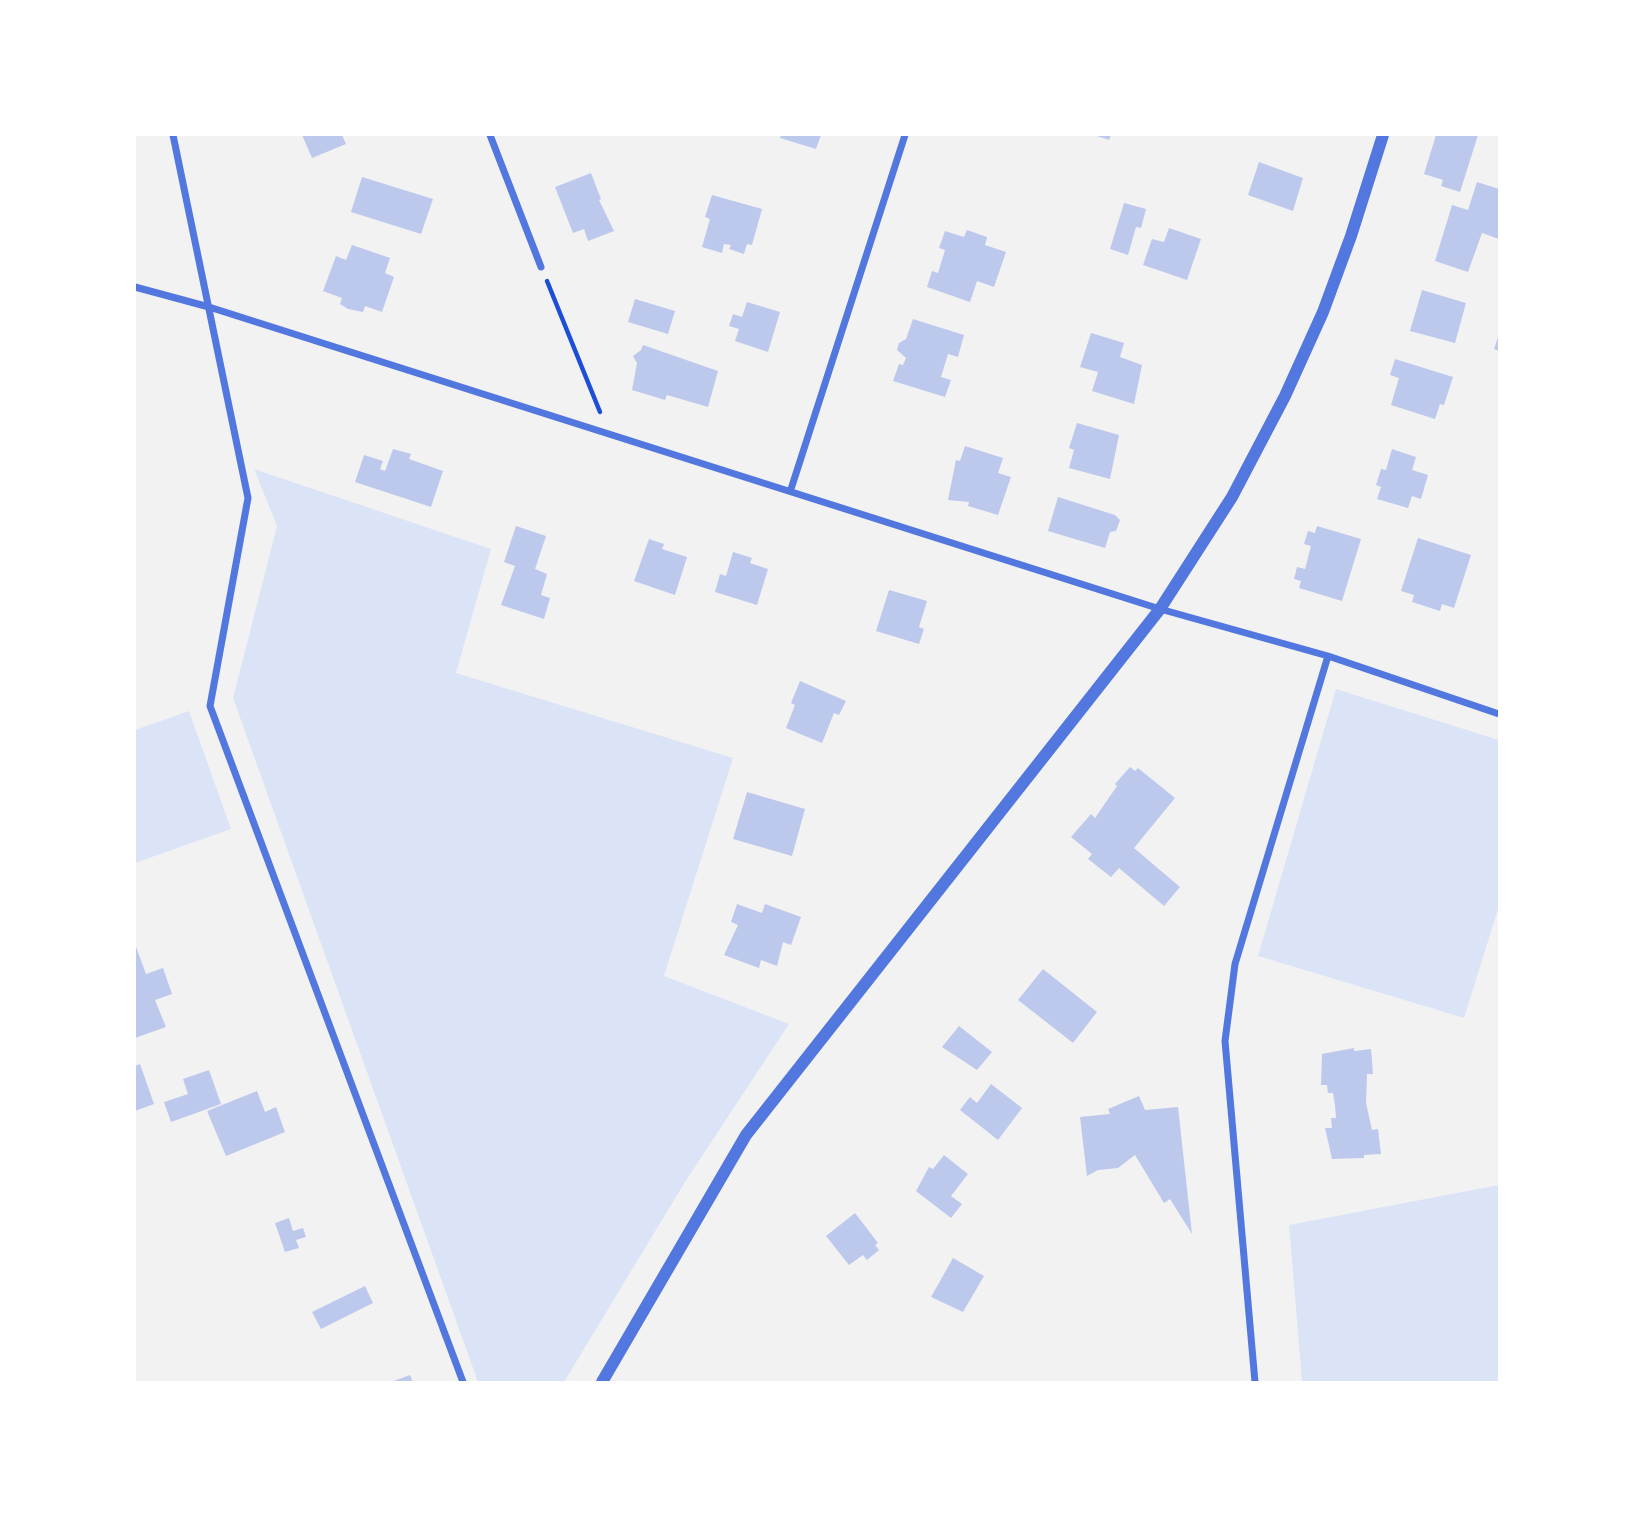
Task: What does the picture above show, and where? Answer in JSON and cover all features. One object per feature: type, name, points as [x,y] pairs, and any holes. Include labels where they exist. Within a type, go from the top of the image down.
[{"type":"street","points":[[173,135],[248,498],[210,706],[463,1382]]},
{"type":"street","points":[[490,135],[541,267]]},
{"type":"street","points":[[791,489],[905,135]]},
{"type":"street","points":[[602,1382],[746,1135],[1160,609],[1232,497],[1285,396],[1323,312],[1352,236],[1383,135]]},
{"type":"street","points":[[135,287],[209,307],[791,489],[1160,609],[1328,656],[1499,714]]},
{"type":"street","points":[[1255,1382],[1225,1041],[1235,964],[1328,656]]},
{"type":"path","points":[[541,267],[608,432]]},
{"type":"shaded area","points":[[254,469],[491,549],[456,673],[733,758],[664,976],[789,1024],[685,1182],[564,1382],[478,1382],[233,698],[277,526]]},
{"type":"shaded area","points":[[1336,689],[1499,740],[1499,906],[1464,1018],[1258,956]]},
{"type":"shaded area","points":[[189,711],[231,829],[135,863],[135,730]]},
{"type":"shaded area","points":[[1499,1185],[1499,1382],[1302,1382],[1289,1225]]},
{"type":"building","points":[[302,135],[342,135],[346,144],[312,158]]},
{"type":"building","points":[[781,135],[821,135],[816,149],[780,138]]},
{"type":"building","points":[[1094,135],[1111,135],[1109,140]]},
{"type":"building","points":[[1436,135],[1478,135],[1460,192],[1441,186],[1443,180],[1424,174]]},
{"type":"building","points":[[1259,162],[1303,178],[1293,211],[1248,195]]},
{"type":"building","points":[[591,173],[601,199],[599,200],[614,231],[588,241],[584,229],[573,233],[555,187]]},
{"type":"building","points":[[362,177],[433,199],[421,234],[351,212]]},
{"type":"building","points":[[1477,182],[1499,189],[1499,239],[1482,233],[1468,272],[1435,261],[1452,205],[1468,210]]},
{"type":"building","points":[[712,195],[762,209],[752,245],[747,244],[744,254],[729,249],[731,245],[724,244],[722,253],[702,247],[710,219],[705,217]]},
{"type":"building","points":[[1124,203],[1146,209],[1141,228],[1136,227],[1128,255],[1110,249]]},
{"type":"building","points":[[1169,228],[1201,239],[1187,280],[1143,265],[1152,239],[1164,242]]},
{"type":"building","points":[[967,230],[987,237],[985,245],[1006,252],[994,287],[977,281],[970,302],[927,287],[932,271],[938,273],[945,250],[939,248],[945,231],[964,237]]},
{"type":"building","points":[[352,245],[390,258],[385,273],[394,277],[382,312],[365,306],[363,312],[348,309],[340,304],[342,298],[323,291],[336,256],[346,260]]},
{"type":"building","points":[[1422,290],[1466,303],[1455,343],[1410,331]]},
{"type":"building","points":[[635,299],[675,311],[668,334],[628,322]]},
{"type":"building","points":[[747,302],[780,312],[768,352],[735,341],[739,329],[729,326],[733,314],[742,317]]},
{"type":"building","points":[[913,319],[964,335],[958,357],[948,354],[941,377],[951,380],[945,397],[893,381],[899,364],[903,365],[906,358],[897,350],[899,343],[906,339]]},
{"type":"building","points":[[1091,333],[1124,343],[1120,357],[1142,365],[1134,404],[1092,391],[1098,372],[1080,367]]},
{"type":"building","points":[[1499,334],[1499,351],[1494,349]]},
{"type":"building","points":[[643,345],[718,371],[708,407],[667,395],[665,400],[632,390],[637,363],[633,356]]},
{"type":"building","points":[[1395,359],[1453,377],[1444,405],[1440,404],[1435,419],[1391,405],[1399,378],[1390,375]]},
{"type":"building","points":[[1077,423],[1119,435],[1110,479],[1069,468],[1074,450],[1069,448]]},
{"type":"building","points":[[965,446],[1003,458],[998,473],[1011,477],[998,515],[968,506],[969,502],[948,500],[956,460],[960,461]]},
{"type":"building","points":[[393,449],[411,454],[409,459],[443,471],[431,507],[355,482],[364,455],[383,461],[380,469],[385,471]]},
{"type":"building","points":[[1392,449],[1416,457],[1412,470],[1428,475],[1421,499],[1412,496],[1408,508],[1377,499],[1381,487],[1376,485],[1381,469],[1386,470]]},
{"type":"building","points":[[1058,497],[1115,515],[1120,520],[1116,531],[1110,532],[1105,548],[1048,531]]},
{"type":"building","points":[[516,526],[546,536],[535,569],[547,574],[541,595],[550,598],[544,619],[501,605],[515,566],[504,562]]},
{"type":"building","points":[[1317,526],[1361,539],[1342,601],[1299,588],[1301,581],[1294,579],[1297,567],[1305,569],[1311,546],[1304,544],[1308,531],[1315,533]]},
{"type":"building","points":[[1418,538],[1471,555],[1454,608],[1442,604],[1440,611],[1412,602],[1414,595],[1401,591]]},
{"type":"building","points":[[649,539],[664,544],[662,549],[687,557],[675,595],[634,581]]},
{"type":"building","points":[[733,552],[752,558],[750,563],[768,569],[757,605],[715,592],[720,574],[726,576]]},
{"type":"building","points":[[889,590],[927,601],[919,627],[924,629],[919,644],[876,631]]},
{"type":"building","points":[[800,681],[846,701],[839,715],[834,713],[822,743],[786,728],[795,705],[791,703]]},
{"type":"building","points":[[1130,767],[1135,771],[1138,768],[1175,798],[1134,848],[1180,887],[1164,906],[1119,868],[1111,877],[1088,859],[1092,854],[1071,837],[1091,814],[1095,818],[1117,786],[1115,784]]},
{"type":"building","points":[[747,792],[805,809],[792,856],[733,839]]},
{"type":"building","points":[[737,904],[762,913],[765,904],[801,917],[791,945],[783,942],[777,966],[761,960],[759,968],[724,955],[738,925],[731,922]]},
{"type":"building","points":[[135,944],[146,974],[163,968],[172,994],[155,1000],[166,1027],[135,1038]]},
{"type":"building","points":[[1043,969],[1097,1012],[1073,1043],[1018,1000]]},
{"type":"building","points":[[959,1026],[992,1052],[977,1070],[942,1047]]},
{"type":"building","points":[[1354,1048],[1354,1051],[1371,1049],[1373,1074],[1367,1074],[1366,1103],[1372,1130],[1378,1129],[1381,1154],[1364,1155],[1364,1158],[1332,1159],[1325,1128],[1332,1128],[1331,1118],[1336,1118],[1335,1105],[1333,1093],[1328,1093],[1327,1085],[1321,1085],[1322,1054]]},
{"type":"building","points":[[140,1064],[154,1104],[135,1111],[135,1066]]},
{"type":"building","points":[[209,1070],[221,1104],[171,1122],[164,1102],[188,1094],[183,1079]]},
{"type":"building","points":[[991,1084],[1022,1108],[998,1140],[960,1110],[970,1097],[977,1103]]},
{"type":"building","points":[[257,1091],[265,1112],[276,1107],[285,1132],[226,1156],[207,1111]]},
{"type":"building","points":[[1139,1096],[1145,1110],[1178,1107],[1192,1234],[1170,1199],[1164,1203],[1135,1155],[1118,1168],[1098,1170],[1087,1176],[1080,1117],[1110,1114],[1108,1109]]},
{"type":"building","points":[[944,1155],[968,1174],[951,1196],[962,1204],[951,1218],[916,1191],[929,1167],[933,1169]]},
{"type":"building","points":[[855,1213],[878,1243],[875,1245],[879,1250],[867,1260],[863,1255],[849,1265],[826,1236]]},
{"type":"building","points":[[289,1218],[293,1231],[303,1228],[306,1237],[296,1240],[299,1248],[285,1252],[275,1223]]},
{"type":"building","points":[[953,1258],[984,1276],[963,1312],[931,1297]]},
{"type":"building","points":[[365,1286],[373,1303],[321,1329],[312,1312]]},
{"type":"building","points":[[410,1375],[413,1382],[391,1382]]}]
